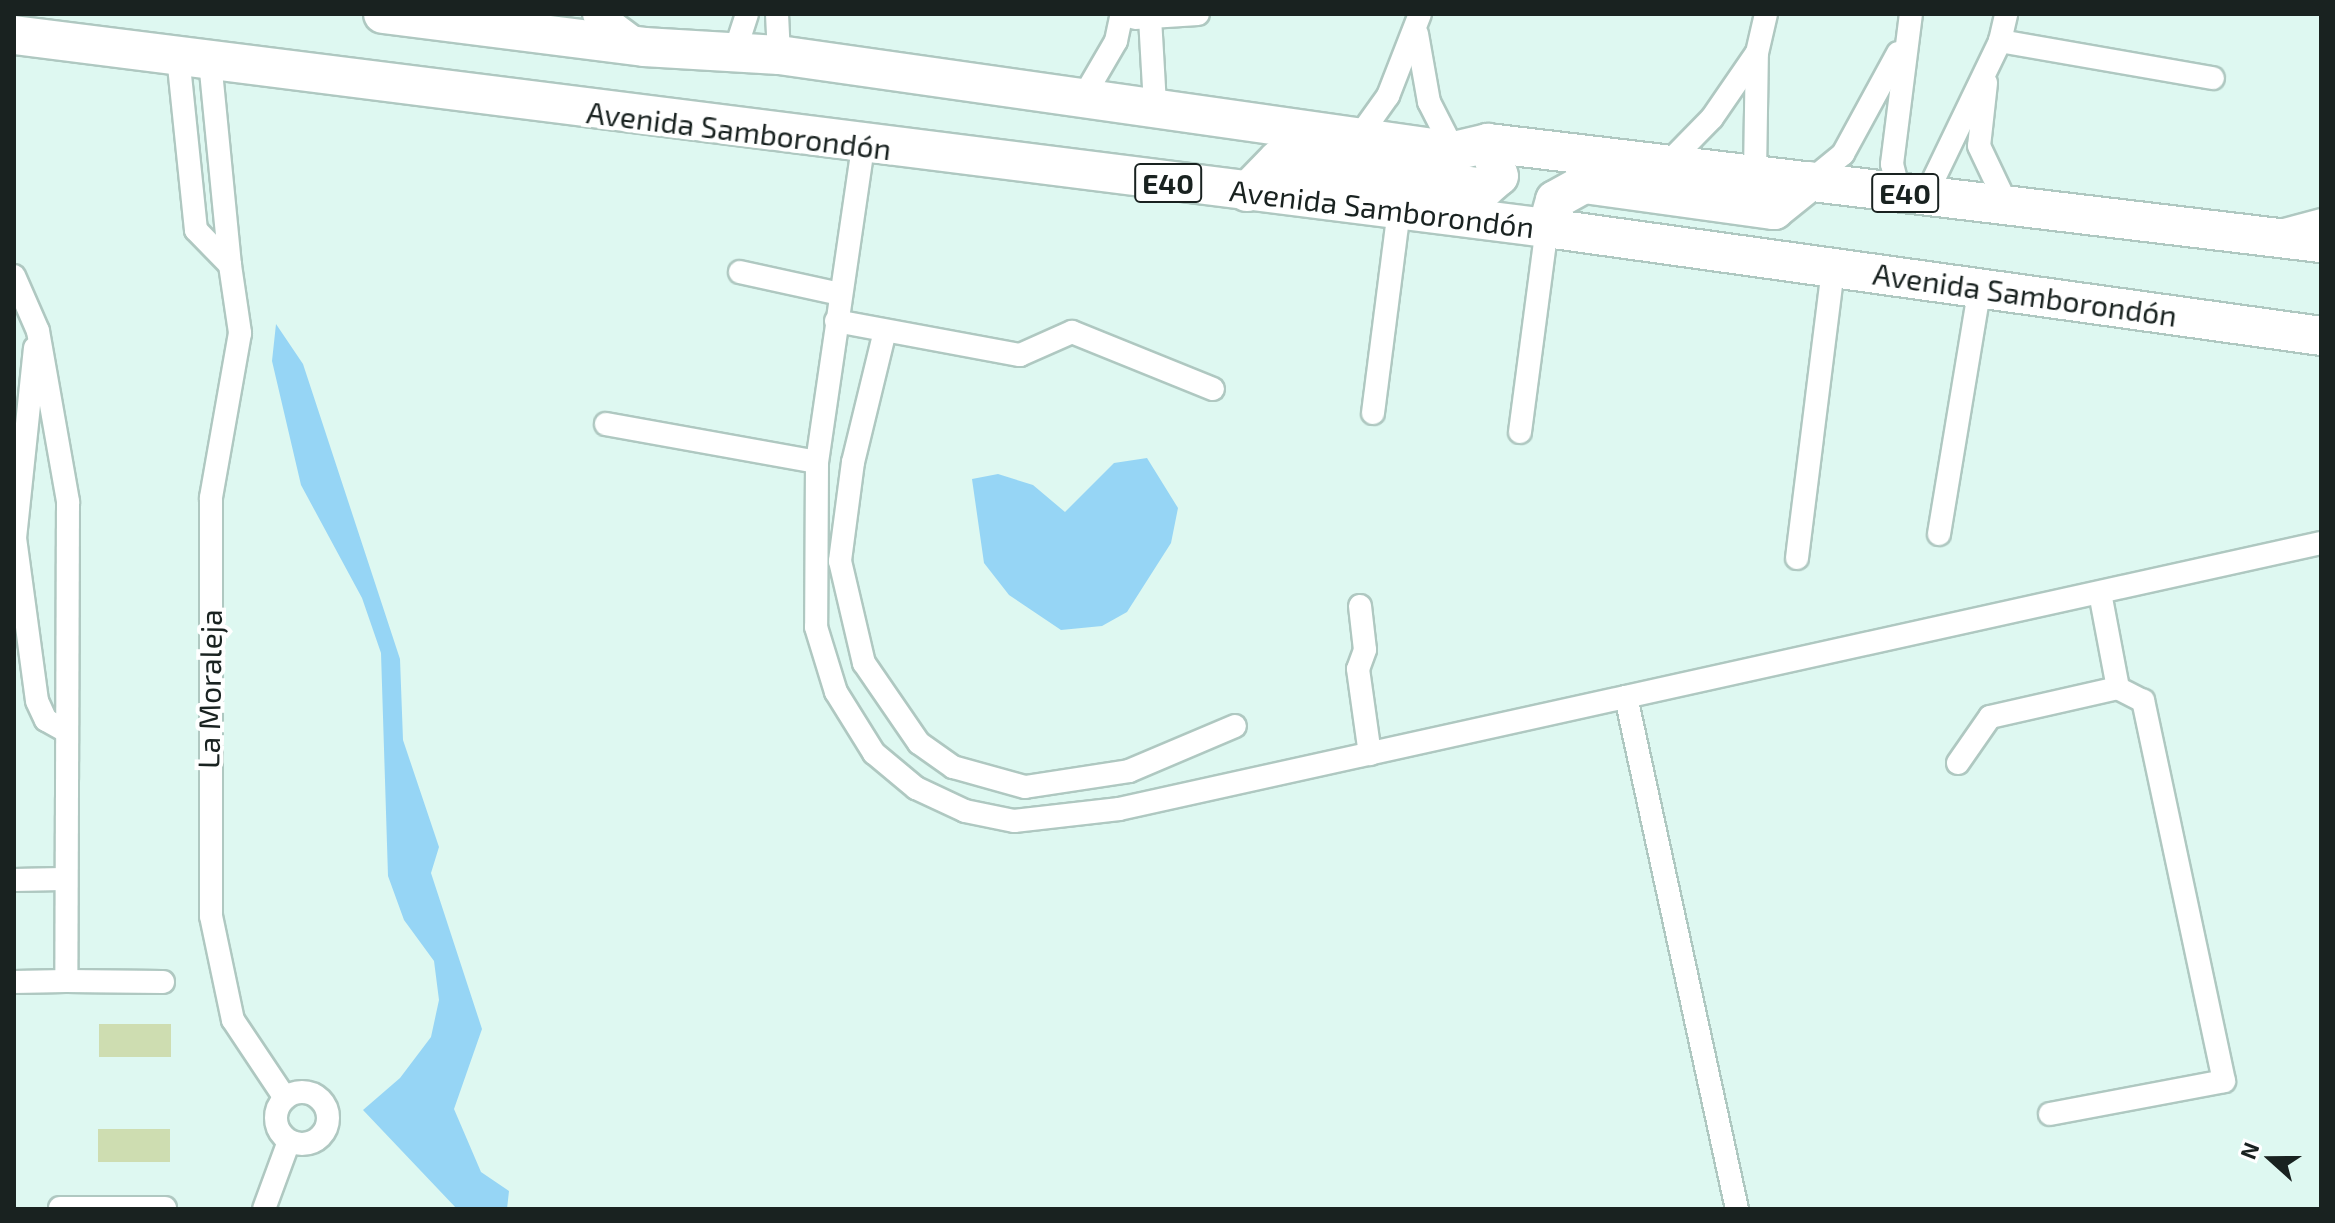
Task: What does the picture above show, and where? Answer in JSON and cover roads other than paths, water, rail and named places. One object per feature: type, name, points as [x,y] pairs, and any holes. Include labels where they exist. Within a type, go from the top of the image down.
[{"type":"highway","name":"E40","points":[[383,14],[478,19],[644,47],[779,55],[1155,104],[1358,138],[1667,164],[2321,243]]},
{"type":"highway","name":"Avenida Samborondón","points":[[14,35],[863,147],[1547,228],[2321,336]]},
{"type":"highway","points":[[1247,192],[1278,160],[1485,188],[1499,176],[1471,147]]},
{"type":"highway","points":[[1547,228],[1555,200],[1584,184],[1774,210],[1810,181]]},
{"type":"street","points":[[597,14],[644,47]]},
{"type":"street","points":[[735,51],[747,14]]},
{"type":"street","points":[[777,14],[779,55]]},
{"type":"street","points":[[1084,96],[1116,41],[1117,16],[1150,18],[1198,14]]},
{"type":"street","points":[[1755,174],[1757,53],[1766,14]]},
{"type":"street","points":[[1911,14],[1892,164],[1913,194],[1987,74],[2000,41],[2006,14]]},
{"type":"street","points":[[1150,18],[1155,104]]},
{"type":"street","points":[[1358,138],[1388,96],[1418,24]]},
{"type":"street","points":[[1418,24],[1429,102],[1471,147]]},
{"type":"street","points":[[1810,181],[1843,154],[1906,37]]},
{"type":"street","points":[[2000,41],[2213,78]]},
{"type":"street","points":[[1667,164],[1712,118],[1757,53]]},
{"type":"street","points":[[194,58],[192,183],[199,237],[230,265]]},
{"type":"street","name":"La Moraleja","points":[[194,58],[225,180],[230,265],[240,333],[211,498],[211,916],[233,1020],[285,1098]]},
{"type":"street","points":[[1987,74],[1979,146],[2007,205]]},
{"type":"street","points":[[863,147],[817,462],[816,627],[836,692],[874,753],[916,788],[1014,821],[1119,809],[2321,543]]},
{"type":"street","points":[[192,183],[225,180]]},
{"type":"street","points":[[1373,413],[1399,210]]},
{"type":"street","points":[[2262,236],[2321,220]]},
{"type":"street","points":[[1520,432],[1547,228]]},
{"type":"street","points":[[1797,558],[1833,268]]},
{"type":"street","points":[[740,272],[840,294]]},
{"type":"street","points":[[14,276],[38,331],[66,476],[63,879],[66,981]]},
{"type":"street","points":[[1939,534],[1980,287]]},
{"type":"street","points":[[836,321],[884,335],[1020,355],[1072,332],[1213,389]]},
{"type":"street","points":[[38,331],[15,538],[37,701],[46,720],[66,731]]},
{"type":"street","points":[[884,335],[853,462],[840,561],[864,663],[919,743],[953,767],[1025,787],[1129,771],[1235,726]]},
{"type":"street","points":[[606,424],[817,462]]},
{"type":"street","points":[[2100,593],[2118,688]]},
{"type":"street","points":[[1360,606],[1365,650],[1358,669],[1370,754]]},
{"type":"street","points":[[1958,763],[1990,717],[2118,688],[2143,701],[2224,1081],[2050,1114]]},
{"type":"street","points":[[1626,697],[1737,1209]]},
{"type":"street","points":[[14,880],[63,879]]},
{"type":"street","points":[[14,982],[163,982]]},
{"type":"street","points":[[304,1092],[327,1111],[318,1139],[289,1141],[276,1126],[285,1098],[304,1092]]},
{"type":"street","points":[[264,1209],[289,1141]]},
{"type":"street","points":[[42,1209],[165,1208]]},
{"type":"water","points":[[276,324],[303,364],[400,659],[403,740],[439,847],[431,873],[482,1029],[454,1109],[481,1172],[509,1191],[507,1209],[457,1209],[363,1110],[400,1078],[431,1037],[439,1000],[434,961],[404,920],[388,876],[381,653],[362,598],[301,485],[272,361]]},
{"type":"water","points":[[1147,458],[1178,508],[1171,543],[1127,612],[1102,626],[1061,630],[1009,595],[984,563],[972,479],[998,474],[1033,485],[1065,512],[1114,463]]}]
